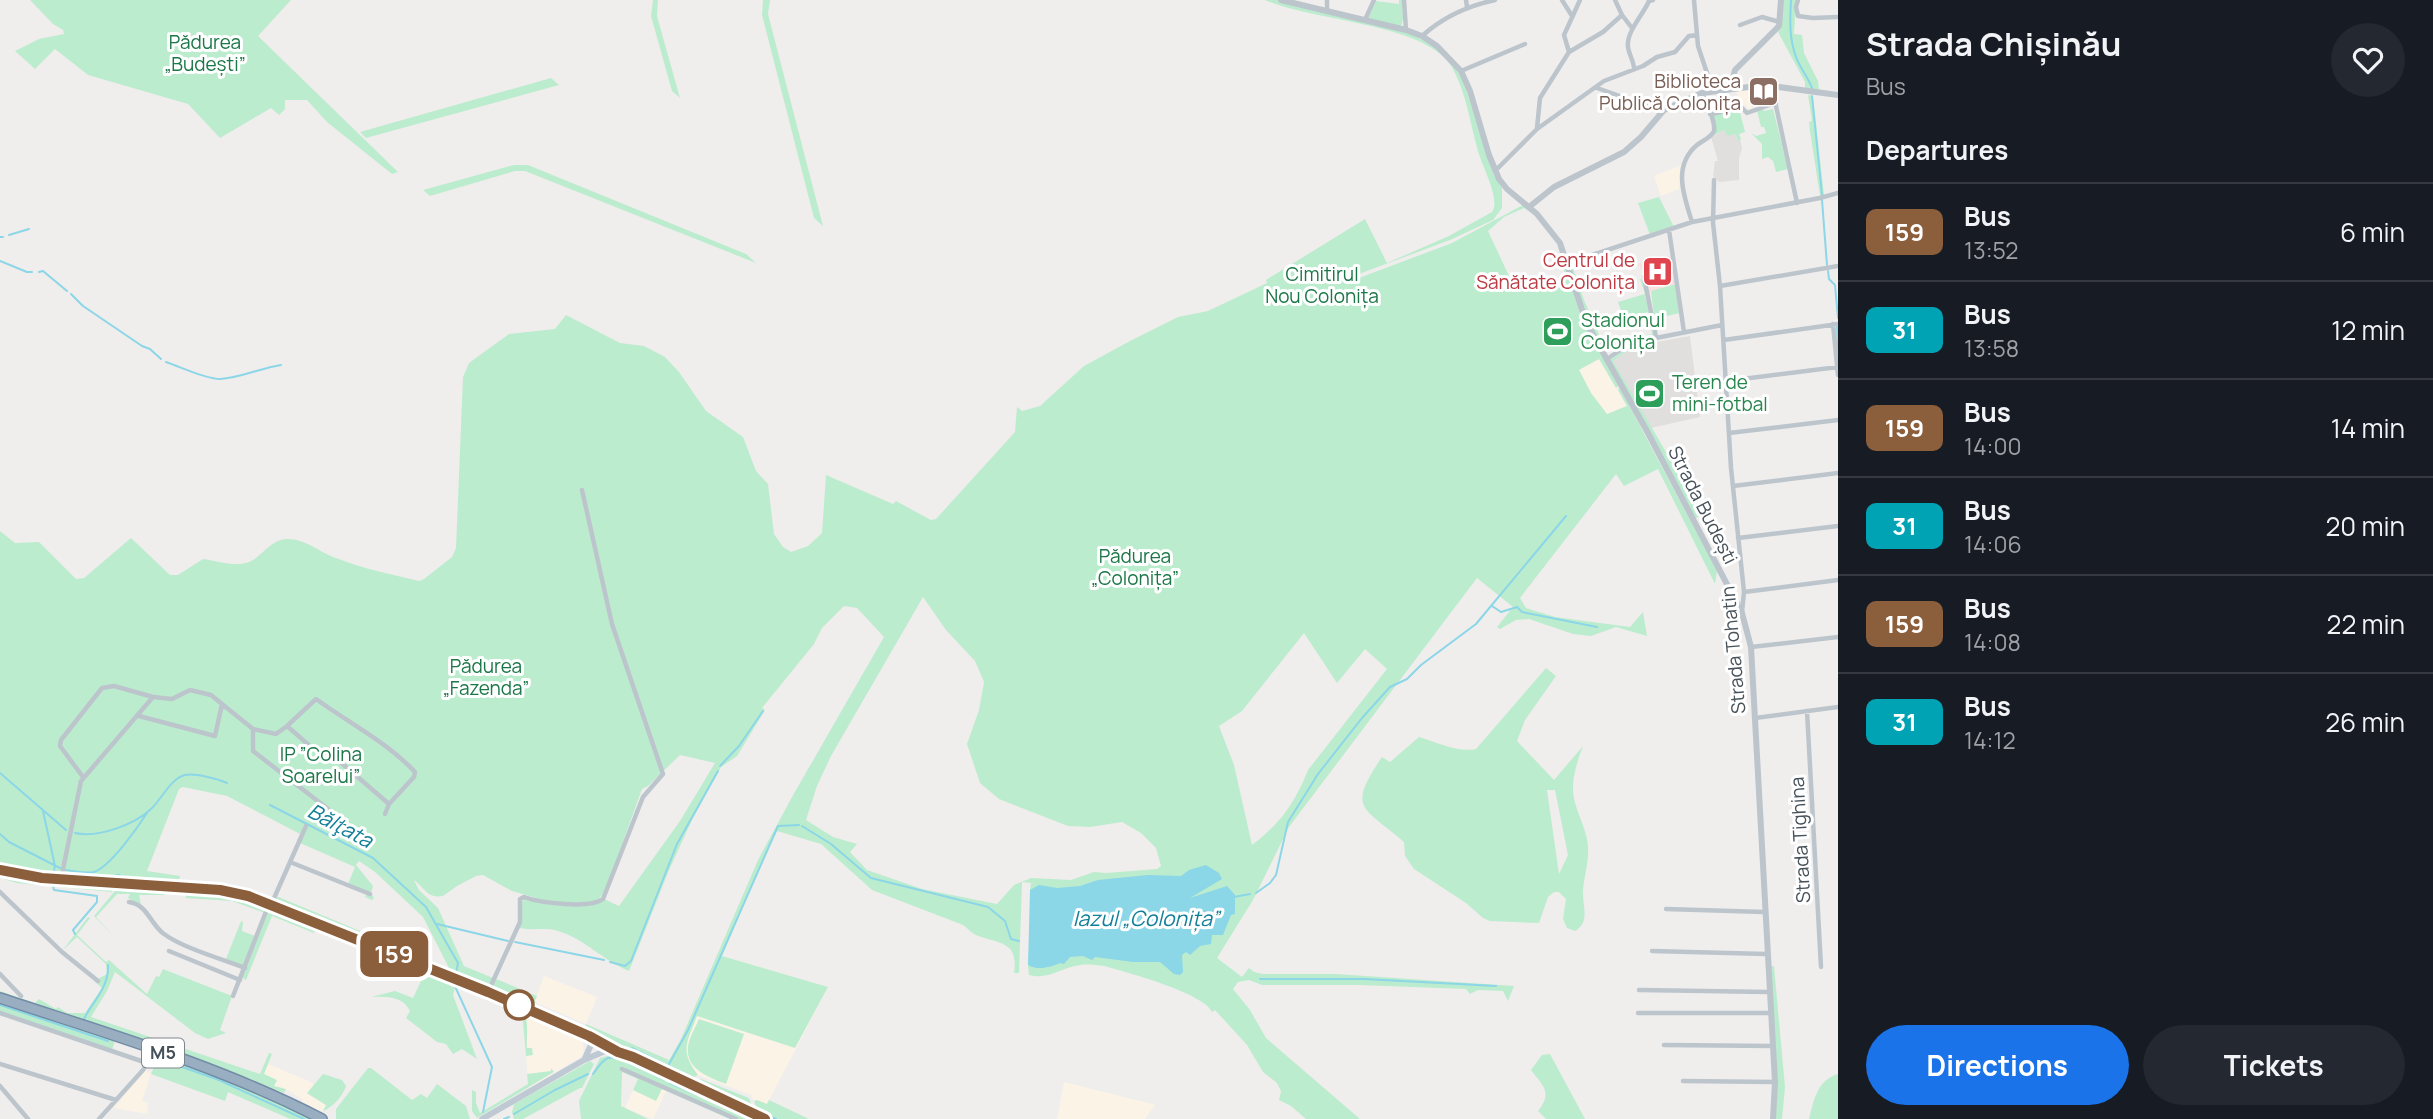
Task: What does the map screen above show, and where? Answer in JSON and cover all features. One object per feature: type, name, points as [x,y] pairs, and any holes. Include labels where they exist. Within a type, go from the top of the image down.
[{"type":"highway","name":"M5","points":[[0,998],[242,1081],[322,1119]]},
{"type":"main road","points":[[584,1060],[591,1048],[586,1035]]},
{"type":"main road","points":[[482,1119],[584,1060],[605,1051],[618,1052],[765,1119]]},
{"type":"street","name":"Strada Budești","points":[[1283,0],[1422,36],[1449,56],[1461,71],[1495,171],[1507,189],[1529,207],[1556,237],[1582,313],[1742,613]]},
{"type":"street","points":[[1327,0],[1327,12]]},
{"type":"street","points":[[1366,20],[1374,0]]},
{"type":"street","points":[[1404,0],[1406,30]]},
{"type":"street","points":[[1466,0],[1467,7]]},
{"type":"street","points":[[1422,36],[1467,7],[1495,0]]},
{"type":"street","points":[[1562,0],[1572,16]]},
{"type":"street","points":[[1569,52],[1564,35],[1580,0]]},
{"type":"street","points":[[1615,0],[1632,28]]},
{"type":"street","points":[[1634,69],[1628,46],[1632,28],[1644,14],[1650,0]]},
{"type":"street","points":[[1694,0],[1698,46],[1713,91]]},
{"type":"street","points":[[1730,88],[1735,70],[1780,24],[1781,0]]},
{"type":"street","points":[[1798,0],[1798,16],[1838,18]]},
{"type":"street","points":[[1537,128],[1540,98],[1569,52],[1603,32],[1622,15]]},
{"type":"street","points":[[1740,26],[1762,17],[1780,24]]},
{"type":"street","points":[[1495,171],[1537,128],[1604,81],[1657,57],[1675,52],[1689,36],[1697,35]]},
{"type":"street","points":[[1461,71],[1525,44]]},
{"type":"street","points":[[1529,207],[1554,187],[1624,152],[1641,137],[1660,113],[1669,107],[1703,93],[1764,85],[1838,95]]},
{"type":"street","points":[[1775,86],[1775,103],[1797,203]]},
{"type":"street","points":[[1597,88],[1651,107],[1660,113]]},
{"type":"street","points":[[1692,222],[1681,188],[1684,163],[1692,149],[1714,132],[1703,93]]},
{"type":"street","points":[[1710,114],[1735,107],[1741,107],[1746,113],[1775,103]]},
{"type":"street","name":"Strada Tohatin","points":[[1714,180],[1713,217],[1733,486],[1744,592],[1742,613],[1751,647],[1775,1082],[1773,1119]]},
{"type":"street","points":[[1566,260],[1580,259],[1692,222],[1838,193]]},
{"type":"street","points":[[1670,230],[1684,332]]},
{"type":"street","points":[[1720,286],[1838,266]]},
{"type":"street","points":[[1644,277],[1656,337]]},
{"type":"street","points":[[1724,340],[1836,324],[1838,375]]},
{"type":"street","points":[[1600,349],[1722,325]]},
{"type":"street","points":[[1606,360],[1632,342]]},
{"type":"street","points":[[1726,381],[1838,367]]},
{"type":"street","points":[[1729,433],[1838,420]]},
{"type":"street","points":[[1733,486],[1838,473]]},
{"type":"street","points":[[488,992],[520,922],[520,899],[524,897],[539,903],[590,904],[603,899],[643,797],[663,774],[612,624],[582,490]]},
{"type":"street","points":[[1738,538],[1838,526]]},
{"type":"street","points":[[1744,592],[1838,580]]},
{"type":"street","points":[[1751,647],[1838,637]]},
{"type":"street","points":[[83,777],[60,746],[61,740],[103,688],[114,686],[153,697],[172,699],[190,690],[211,695],[253,729],[276,734],[316,699],[344,720],[373,736],[415,772],[414,777],[389,804],[385,814]]},
{"type":"street","points":[[61,879],[83,777],[153,697]]},
{"type":"street","points":[[139,716],[215,736],[222,704]]},
{"type":"street","points":[[1755,718],[1838,707]]},
{"type":"street","name":"Strada Tighina","points":[[1807,711],[1821,967]]},
{"type":"street","points":[[288,726],[311,747],[331,754],[389,804]]},
{"type":"street","points":[[253,729],[253,751],[332,812],[332,822]]},
{"type":"street","points":[[233,996],[306,826]]},
{"type":"street","points":[[290,862],[370,894]]},
{"type":"street","points":[[0,870],[24,876],[220,890],[248,896],[488,992],[618,1052]]},
{"type":"street","points":[[0,892],[62,952],[98,981]]},
{"type":"street","points":[[128,902],[140,906],[163,934],[245,968]]},
{"type":"street","points":[[1666,909],[1764,912]]},
{"type":"street","points":[[169,951],[240,980]]},
{"type":"street","points":[[1652,951],[1766,954]]},
{"type":"street","points":[[0,975],[21,996]]},
{"type":"street","points":[[1639,990],[1769,992]]},
{"type":"street","points":[[0,1013],[148,1063]]},
{"type":"street","points":[[1638,1013],[1770,1013]]},
{"type":"street","points":[[1664,1045],[1773,1046]]},
{"type":"street","points":[[99,1119],[148,1063],[154,1050]]},
{"type":"street","points":[[0,1064],[116,1100]]},
{"type":"street","points":[[622,1069],[736,1119]]},
{"type":"street","points":[[1683,1081],[1775,1082]]},
{"type":"street","points":[[0,1086],[29,1119]]},
{"type":"shaded area","points":[[1770,88],[1774,101],[1748,109],[1746,105],[1738,105],[1737,90]]},
{"type":"shaded area","points":[[1725,130],[1735,133],[1737,140],[1740,139],[1742,148],[1739,180],[1719,182],[1713,176],[1715,161],[1718,161],[1711,137]]},
{"type":"shaded area","points":[[1682,165],[1679,189],[1661,196],[1654,176]]},
{"type":"shaded area","name":"Centrul de Sănătate Colonița","points":[[1671,256],[1676,284],[1649,293],[1647,278],[1638,264]]},
{"type":"shaded area","points":[[1690,336],[1700,417],[1651,428],[1613,361],[1634,346]]},
{"type":"shaded area","points":[[1599,359],[1627,406],[1607,414],[1591,393],[1579,369]]},
{"type":"shaded area","points":[[721,956],[828,987],[767,1104],[754,1101],[751,1095],[676,1064]]},
{"type":"shaded area","points":[[544,976],[597,997],[586,1024],[535,1002]]},
{"type":"shaded area","points":[[522,1009],[582,1037],[584,1055],[529,1088]]},
{"type":"shaded area","points":[[268,1064],[311,1082],[314,1085],[307,1094],[326,1105],[323,1111],[301,1103],[303,1100],[288,1090],[274,1086],[276,1080],[264,1074]]},
{"type":"shaded area","points":[[145,1070],[151,1074],[142,1101],[148,1103],[147,1114],[114,1108]]},
{"type":"shaded area","points":[[638,1079],[666,1091],[653,1119],[625,1108]]},
{"type":"shaded area","points":[[1064,1082],[1155,1105],[1145,1119],[1057,1119]]},
{"type":"green space","name":"Pădurea „Budești”","points":[[30,0],[291,0],[258,36],[398,172],[392,174],[327,122],[307,100],[285,100],[285,109],[279,115],[271,108],[220,138],[188,104],[88,75],[55,49],[35,69],[15,51],[39,39],[64,34],[63,30],[53,24]]},
{"type":"green space","points":[[653,0],[658,0],[657,16],[680,98],[672,91],[651,16]]},
{"type":"green space","points":[[763,0],[770,0],[768,14],[823,226],[814,218],[762,15]]},
{"type":"green space","points":[[1265,0],[1277,0],[1403,31],[1439,51],[1453,65],[1464,83],[1493,173],[1502,188],[1502,208],[1493,220],[1450,240],[1359,274],[1351,278],[1351,281],[1452,243],[1523,205],[1531,213],[1524,208],[1504,217],[1488,231],[1516,291],[1534,288],[1540,284],[1543,288],[1565,275],[1558,246],[1560,247],[1582,321],[1619,385],[1616,388],[1599,359],[1579,370],[1591,393],[1607,414],[1627,406],[1618,390],[1620,388],[1717,571],[1715,584],[1658,469],[1624,486],[1616,474],[1520,598],[1526,608],[1555,617],[1630,627],[1643,612],[1647,636],[1616,627],[1591,636],[1573,634],[1529,619],[1516,620],[1500,629],[1497,627],[1513,607],[1477,578],[1289,827],[1253,900],[1217,958],[1242,977],[1249,968],[1263,974],[1336,974],[1514,986],[1508,1001],[1503,991],[1478,990],[1470,994],[1466,989],[1262,985],[1249,980],[1238,982],[1233,989],[1250,1010],[1266,1038],[1360,1119],[1306,1119],[1279,1100],[1281,1091],[1277,1083],[1263,1072],[1247,1045],[1215,1010],[1212,1012],[1206,1005],[1180,991],[1146,978],[1098,965],[1073,966],[1043,976],[1029,975],[1028,965],[1045,964],[1080,897],[1030,890],[1031,883],[1022,882],[1019,973],[1014,973],[1013,954],[1005,945],[976,935],[963,925],[872,890],[821,844],[777,831],[722,956],[828,987],[795,1048],[697,1016],[688,1040],[687,1052],[688,1059],[698,1075],[689,1080],[623,1047],[583,1031],[586,1024],[669,1060],[681,1039],[758,860],[884,637],[857,608],[844,606],[822,628],[814,644],[762,708],[765,710],[737,756],[721,767],[669,870],[629,971],[568,935],[553,930],[520,928],[520,904],[525,899],[577,906],[597,903],[604,899],[619,906],[680,821],[715,763],[680,755],[642,789],[606,889],[597,902],[550,902],[512,891],[483,875],[476,876],[443,896],[433,896],[414,880],[419,890],[438,908],[464,966],[493,978],[485,989],[274,904],[276,896],[449,968],[423,917],[375,872],[359,861],[356,865],[373,886],[372,900],[365,897],[367,894],[348,884],[355,867],[300,843],[307,826],[304,825],[300,834],[227,796],[183,787],[179,789],[147,871],[180,876],[175,885],[69,877],[61,872],[57,877],[0,868],[0,531],[15,543],[39,542],[76,579],[84,578],[131,538],[170,575],[178,575],[203,559],[246,563],[277,542],[287,539],[301,541],[356,565],[419,581],[452,557],[456,548],[463,377],[469,363],[509,334],[555,329],[566,315],[620,343],[644,346],[665,357],[706,411],[743,437],[756,471],[768,484],[774,534],[783,547],[791,552],[808,546],[822,533],[826,475],[893,504],[896,501],[931,520],[936,519],[1015,432],[1017,407],[1022,411],[1040,406],[1084,366],[1178,317],[1208,311],[1267,283],[1266,280],[1365,219],[1387,263],[1449,236],[1492,212],[1493,191],[1478,151],[1462,89],[1453,69],[1440,54],[1420,42],[1396,33]],"holes":[[[923,597],[946,630],[975,661],[984,682],[979,710],[967,744],[980,783],[999,799],[1068,826],[1090,827],[1122,822],[1141,833],[1156,848],[1161,866],[1157,869],[1094,872],[1071,880],[1031,878],[1014,885],[997,904],[922,889],[867,870],[850,852],[857,844],[833,837],[806,820],[817,786],[831,756]],[[1304,633],[1337,683],[1365,649],[1387,669],[1308,770],[1286,812],[1252,845],[1234,765],[1219,726],[1242,711]]]},
{"type":"green space","points":[[1399,0],[1402,0],[1401,27],[1370,20],[1376,1],[1399,4]]},
{"type":"green space","points":[[1783,0],[1796,0],[1794,34],[1802,35],[1804,53],[1818,81],[1819,90],[1805,88],[1805,82],[1778,32],[1781,28]]},
{"type":"green space","points":[[551,78],[559,85],[366,138],[360,132]]},
{"type":"green space","points":[[1808,95],[1813,96],[1824,195],[1820,196],[1810,131],[1809,122],[1812,121]]},
{"type":"green space","points":[[1739,108],[1745,132],[1739,134],[1741,139],[1738,141],[1735,134],[1727,136],[1725,130],[1714,135],[1712,116]]},
{"type":"green space","points":[[1773,109],[1788,169],[1776,172],[1773,161],[1768,157],[1762,159],[1762,144],[1751,133],[1756,136],[1766,133],[1764,127],[1761,127],[1757,111]]},
{"type":"green space","points":[[514,165],[528,165],[746,254],[756,263],[525,171],[515,171],[430,196],[423,190]]},
{"type":"green space","points":[[1659,197],[1674,227],[1650,235],[1638,203]]},
{"type":"green space","points":[[1569,262],[1603,344],[1652,334],[1648,312],[1624,319],[1618,302],[1645,294],[1640,279],[1644,280],[1653,335],[1600,346],[1589,325]]},
{"type":"green space","points":[[1676,284],[1680,313],[1658,318],[1654,316],[1651,291]]},
{"type":"green space","points":[[1652,340],[1653,343],[1634,346],[1613,361],[1666,452],[1699,516],[1695,519],[1610,360],[1633,344]]},
{"type":"green space","points":[[1546,668],[1556,676],[1525,720],[1517,741],[1554,780],[1583,746],[1573,788],[1587,839],[1588,853],[1583,891],[1585,913],[1583,923],[1575,931],[1567,928],[1563,919],[1566,899],[1559,892],[1548,897],[1539,923],[1490,921],[1483,918],[1466,903],[1414,869],[1405,856],[1404,842],[1364,806],[1364,788],[1382,757],[1390,762],[1419,737],[1455,748],[1476,749]],"holes":[[[1547,790],[1555,790],[1568,855],[1559,874]]]},
{"type":"green space","points":[[0,873],[115,886],[112,892],[17,883],[0,878]]},
{"type":"green space","points":[[120,885],[165,888],[165,895],[139,895],[141,905],[128,898],[130,894],[117,894],[96,917],[114,937],[94,916]]},
{"type":"green space","points":[[180,889],[243,899],[264,906],[265,913],[232,901],[186,898],[186,893],[180,893]]},
{"type":"green space","points":[[273,908],[303,920],[303,924],[316,929],[314,933],[272,916],[246,980],[242,978],[269,910]]},
{"type":"green space","points":[[88,917],[90,918],[77,935],[147,994],[156,976],[159,977],[163,969],[232,996],[220,1030],[226,1033],[208,1039],[195,1033],[115,972],[91,1017],[260,1074],[269,1053],[272,1054],[264,1074],[277,1080],[274,1086],[286,1089],[284,1093],[208,1063],[0,996],[0,991],[35,1003],[39,999],[67,1013],[85,1013],[102,988],[94,981],[107,974],[106,964],[77,937],[63,950]]},
{"type":"green space","points":[[241,921],[242,931],[255,936],[243,965],[226,959]]},
{"type":"green space","points":[[388,955],[522,1009],[527,1023],[527,1048],[532,1048],[533,1055],[526,1056],[522,1011],[456,985],[453,995],[477,1059],[462,1049],[453,1054],[446,1044],[437,1042],[406,1018],[410,1011],[403,1002],[388,997],[371,997],[395,991],[413,998],[423,977],[385,961]]},
{"type":"green space","points":[[1771,966],[1774,966],[1785,1087],[1782,1119],[1775,1119],[1777,1088]]},
{"type":"green space","points":[[496,979],[537,996],[532,1008],[493,991]]},
{"type":"green space","points":[[0,1001],[115,1040],[112,1050],[0,1011]]},
{"type":"green space","points":[[699,1019],[744,1034],[726,1084],[700,1072],[690,1061],[689,1044]]},
{"type":"green space","points":[[156,1054],[220,1076],[313,1119],[290,1119],[228,1092],[225,1101],[151,1074],[156,1063],[150,1061]]},
{"type":"green space","points":[[1550,1054],[1585,1119],[1546,1119],[1538,1111],[1546,1094],[1531,1070],[1542,1055]]},
{"type":"green space","points":[[611,1055],[627,1059],[760,1119],[730,1119],[662,1089],[656,1101],[633,1090],[638,1079],[622,1072],[621,1106],[648,1119],[581,1119],[579,1101],[600,1058]]},
{"type":"green space","points":[[590,1061],[594,1064],[582,1088],[523,1119],[514,1119],[514,1104]]},
{"type":"green space","points":[[368,1068],[412,1100],[421,1094],[427,1098],[437,1084],[466,1106],[470,1119],[336,1119],[336,1109]]},
{"type":"green space","points":[[551,1068],[554,1072],[477,1118],[472,1111],[472,1090],[476,1092],[480,1113],[528,1084],[527,1074],[551,1071]]},
{"type":"green space","points":[[323,1074],[342,1080],[346,1086],[337,1101],[323,1111],[326,1105],[307,1093]]},
{"type":"green space","points":[[1838,1074],[1838,1119],[1809,1119],[1821,1086]]},
{"type":"green space","points":[[701,1079],[749,1098],[751,1110],[694,1082]]},
{"type":"green space","points":[[769,1100],[809,1119],[770,1119],[759,1114],[754,1101],[767,1104]]},
{"type":"water","name":"Iazul „Colonița”","points":[[1206,865],[1219,873],[1222,879],[1190,898],[1227,886],[1235,895],[1235,914],[1231,915],[1223,935],[1212,935],[1211,944],[1200,946],[1190,955],[1186,952],[1182,955],[1183,972],[1180,975],[1174,974],[1160,962],[1095,957],[1092,960],[1083,956],[1070,957],[1064,964],[1044,968],[1028,965],[1030,890],[1039,885],[1057,888],[1080,886],[1098,880],[1148,875],[1181,876],[1189,870]]},
{"type":"waterway","points":[[1791,0],[1790,29],[1794,50],[1812,88]]},
{"type":"waterway","points":[[1812,96],[1822,195]]},
{"type":"waterway","points":[[1822,200],[1827,265]]},
{"type":"waterway","points":[[9,235],[29,229]]},
{"type":"waterway","points":[[0,261],[32,272]]},
{"type":"waterway","points":[[39,272],[43,271],[67,291]]},
{"type":"waterway","points":[[1828,271],[1829,279],[1835,285],[1838,318]]},
{"type":"waterway","points":[[71,294],[83,306],[161,359]]},
{"type":"waterway","points":[[1837,326],[1838,350]]},
{"type":"waterway","points":[[166,362],[200,375],[220,379],[281,365]]},
{"type":"waterway","points":[[1256,893],[1276,875],[1288,822],[1318,774],[1362,718],[1390,687],[1407,679],[1421,665],[1476,624],[1566,516]]},
{"type":"waterway","points":[[1492,606],[1501,612],[1517,607],[1522,612],[1597,627]]},
{"type":"waterway","name":"Bălţata","points":[[720,766],[739,746],[763,711]]},
{"type":"waterway","name":"Bălţata","points":[[610,962],[625,966],[631,961],[677,844],[718,771]]},
{"type":"waterway","name":"Bălţata","points":[[0,773],[66,830]]},
{"type":"waterway","name":"Bălţata","points":[[75,833],[105,832],[135,820],[151,809],[175,780],[185,775],[213,778],[227,783]]},
{"type":"waterway","name":"Bălţata","points":[[270,805],[373,858],[426,907],[458,963],[456,974]]},
{"type":"waterway","points":[[43,811],[55,866],[53,875]]},
{"type":"waterway","points":[[66,870],[87,873],[101,869],[123,846],[147,813]]},
{"type":"waterway","points":[[668,1066],[688,1030],[778,826],[799,825]]},
{"type":"waterway","points":[[802,826],[831,844],[871,878],[988,907],[1005,921],[1011,939],[1019,941]]},
{"type":"waterway","points":[[0,834],[9,842],[60,868]]},
{"type":"waterway","points":[[88,873],[103,877],[118,875],[176,882]]},
{"type":"waterway","points":[[52,882],[54,890],[97,896],[97,902],[73,930],[75,934]]},
{"type":"waterway","points":[[1234,897],[1250,894]]},
{"type":"waterway","name":"Bălţata","points":[[437,924],[508,941]]},
{"type":"waterway","name":"Bălţata","points":[[515,942],[604,960]]},
{"type":"waterway","points":[[83,1021],[103,988],[108,965]]},
{"type":"waterway","points":[[1260,979],[1364,979],[1496,986]]},
{"type":"waterway","points":[[453,982],[492,1067],[483,1112]]},
{"type":"waterway","points":[[0,1005],[108,1041]]},
{"type":"waterway","points":[[632,1048],[692,1078]]},
{"type":"waterway","points":[[154,1057],[219,1080],[304,1119]]},
{"type":"waterway","points":[[593,1074],[604,1061],[613,1058],[628,1062],[665,1080]]},
{"type":"waterway","points":[[514,1114],[588,1074]]},
{"type":"waterway","points":[[698,1081],[751,1107]]},
{"type":"waterway","points":[[670,1083],[753,1119]]},
{"type":"waterway","points":[[759,1111],[776,1119]]},
{"type":"waterway","points":[[504,1119],[509,1117]]},
{"type":"bus line","name":"159","points":[[0,870],[42,878],[220,890],[248,896],[488,992],[765,1119]]},
{"type":"place","name":"Biblioteca Publică Colonița","points":[[1764,92]]},
{"type":"place","name":"Centrul de Sănătate Colonița","points":[[1658,271]]},
{"type":"place","name":"Stadionul Colonița","points":[[1558,331]]},
{"type":"place","name":"Teren de mini-fotbal","points":[[1649,393]]},
{"type":"park label","name":"Cimitirul Nou Colonița","points":[[1322,285]]},
{"type":"park label","name":"Pădurea „Colonița”","points":[[1135,567]]},
{"type":"park label","name":"Pădurea „Fazenda”","points":[[486,677]]},
{"type":"park label","name":"IP ”Colina Soarelui”","points":[[321,765]]}]
